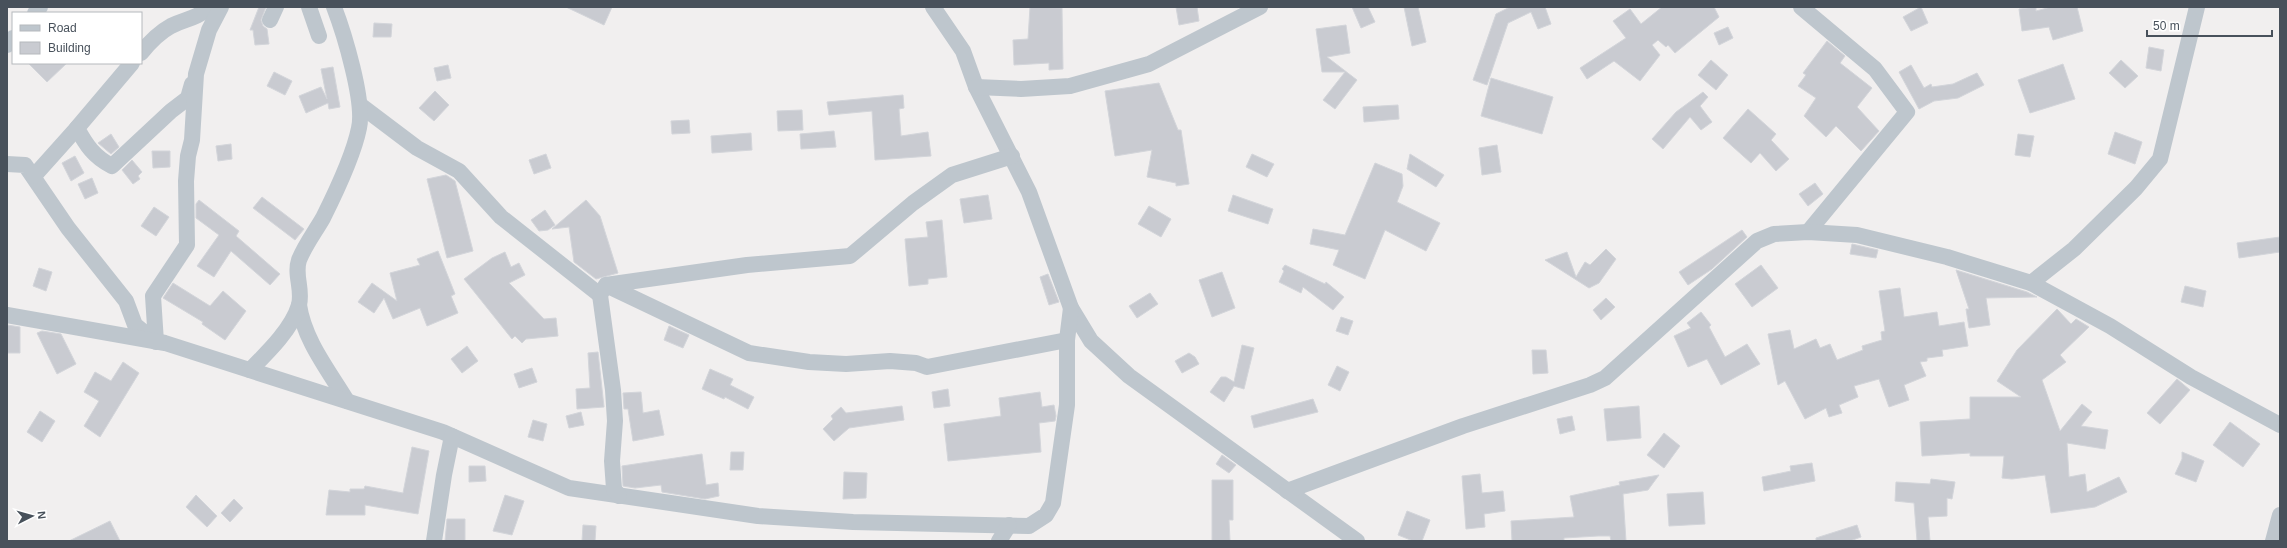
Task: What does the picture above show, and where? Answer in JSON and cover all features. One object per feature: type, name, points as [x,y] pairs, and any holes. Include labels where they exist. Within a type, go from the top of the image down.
[{"type":"street","points":[[142,52],[151,42],[171,26],[196,18],[210,7]]},
{"type":"street","points":[[77,128],[88,148],[103,162],[112,166],[166,114],[188,98],[210,30],[220,7]]},
{"type":"street","points":[[309,7],[319,36]]},
{"type":"street","points":[[334,7],[342,30],[360,105],[359,128],[323,218],[302,253],[296,269],[300,289],[299,305],[301,321],[322,362],[347,401]]},
{"type":"street","points":[[933,7],[963,51],[976,88],[1029,192],[1071,308],[1090,341],[1129,376],[1357,541]]},
{"type":"street","points":[[976,88],[1021,89],[1070,86],[1149,64],[1260,7]]},
{"type":"street","points":[[1801,7],[1875,69],[1907,112],[1808,232]]},
{"type":"street","points":[[2031,283],[2074,249],[2136,188],[2160,159],[2197,7]]},
{"type":"street","points":[[29,170],[77,128],[131,64]]},
{"type":"street","points":[[156,342],[153,296],[187,245],[187,168],[192,140],[196,74]]},
{"type":"street","points":[[360,105],[417,148],[459,171],[501,217],[603,290],[749,353],[790,360],[846,364],[890,361],[916,363],[927,367],[1067,340]]},
{"type":"street","points":[[7,154],[29,170],[68,228],[126,301],[135,325],[156,342]]},
{"type":"street","points":[[603,290],[747,265],[850,256],[913,203],[952,174],[1012,156]]},
{"type":"street","points":[[7,164],[29,170]]},
{"type":"street","points":[[1287,491],[1463,426],[1590,385],[1605,378],[1757,241],[1774,234],[1808,232],[1857,235],[1946,257],[2031,283],[2110,326],[2191,377],[2280,425]]},
{"type":"street","points":[[603,290],[613,390],[614,421],[612,461],[614,489],[619,496]]},
{"type":"street","points":[[250,370],[290,323],[299,305]]},
{"type":"street","points":[[7,315],[156,342],[250,370],[452,436],[569,488],[758,516],[853,522],[1029,526],[1046,516],[1053,503],[1067,405],[1067,340],[1071,308]]},
{"type":"street","points":[[434,541],[444,475],[452,436]]},
{"type":"street","points":[[2272,541],[2280,515]]},
{"type":"street","points":[[999,541],[1009,525]]},
{"type":"building","points":[[259,7],[266,7],[261,20],[263,26],[267,29],[269,44],[255,45],[253,30],[250,30]]},
{"type":"building","points":[[566,7],[612,7],[604,25]]},
{"type":"building","points":[[1030,7],[1062,8],[1063,69],[1049,70],[1049,63],[1014,65],[1013,40],[1028,39]]},
{"type":"building","points":[[1176,7],[1197,7],[1199,21],[1179,25]]},
{"type":"building","points":[[1352,7],[1368,7],[1375,22],[1361,28]]},
{"type":"building","points":[[1404,7],[1418,7],[1426,42],[1412,46]]},
{"type":"building","points":[[1510,7],[1545,7],[1551,24],[1538,29],[1531,12],[1508,23],[1487,85],[1473,80],[1496,14]]},
{"type":"building","points":[[1662,7],[1714,7],[1719,17],[1675,53],[1668,45],[1666,47],[1658,40],[1652,45],[1660,55],[1640,81],[1614,61],[1587,79],[1580,68],[1626,38],[1613,21],[1630,9],[1641,24]]},
{"type":"building","points":[[1921,7],[1928,23],[1911,31],[1903,17]]},
{"type":"building","points":[[2036,7],[2036,11],[2051,7],[2077,7],[2083,31],[2053,40],[2049,27],[2022,31],[2019,9]]},
{"type":"building","points":[[374,23],[392,24],[391,37],[373,37]]},
{"type":"building","points":[[1346,25],[1350,53],[1327,57],[1357,80],[1335,109],[1323,100],[1345,72],[1322,72],[1316,29]]},
{"type":"building","points":[[1728,27],[1733,38],[1719,45],[1714,33]]},
{"type":"building","points":[[1827,41],[1845,56],[1840,63],[1872,88],[1857,107],[1879,131],[1861,151],[1836,126],[1826,137],[1804,116],[1816,98],[1798,86],[1806,75],[1803,73]]},
{"type":"building","points":[[2149,47],[2164,50],[2161,71],[2146,68]]},
{"type":"building","points":[[1711,60],[1728,75],[1716,90],[1698,75]]},
{"type":"building","points":[[2121,60],[2138,76],[2125,88],[2109,73]]},
{"type":"building","points":[[29,64],[66,64],[47,82]]},
{"type":"building","points":[[2063,64],[2075,99],[2030,113],[2018,80]]},
{"type":"building","points":[[448,65],[451,78],[437,81],[434,68]]},
{"type":"building","points":[[1911,65],[1924,88],[1931,84],[1932,87],[1953,84],[1977,73],[1984,85],[1958,98],[1934,101],[1919,109],[1899,72]]},
{"type":"building","points":[[333,67],[340,107],[329,109],[328,103],[306,113],[299,96],[321,87],[327,99],[321,69]]},
{"type":"building","points":[[274,72],[292,81],[285,95],[267,86]]},
{"type":"building","points":[[1491,78],[1553,97],[1542,134],[1481,116]]},
{"type":"building","points":[[1159,83],[1178,130],[1181,130],[1189,184],[1176,186],[1176,183],[1147,177],[1152,150],[1115,156],[1105,91]]},
{"type":"building","points":[[435,91],[449,105],[434,121],[419,108]]},
{"type":"building","points":[[1703,92],[1708,97],[1700,106],[1712,122],[1701,130],[1690,117],[1663,149],[1652,139],[1676,112]]},
{"type":"building","points":[[903,95],[904,108],[899,109],[901,136],[928,132],[931,156],[875,160],[872,111],[829,115],[827,102]]},
{"type":"building","points":[[1398,105],[1399,119],[1364,122],[1363,107]]},
{"type":"building","points":[[1748,109],[1776,134],[1771,140],[1789,159],[1776,171],[1760,153],[1751,163],[1723,138]]},
{"type":"building","points":[[802,110],[803,130],[778,131],[777,111]]},
{"type":"building","points":[[689,120],[690,133],[672,134],[671,121]]},
{"type":"building","points":[[834,131],[836,147],[801,149],[800,134]]},
{"type":"building","points":[[2115,132],[2142,142],[2135,164],[2108,154]]},
{"type":"building","points":[[751,133],[752,150],[712,153],[711,136]]},
{"type":"building","points":[[111,134],[119,147],[111,154],[98,143]]},
{"type":"building","points":[[2018,134],[2034,136],[2030,157],[2015,155]]},
{"type":"building","points":[[231,144],[232,159],[218,161],[216,146]]},
{"type":"building","points":[[1497,145],[1501,172],[1482,175],[1479,148]]},
{"type":"building","points":[[152,151],[170,151],[170,167],[153,168]]},
{"type":"building","points":[[546,154],[551,168],[534,174],[529,160]]},
{"type":"building","points":[[1252,154],[1274,164],[1267,177],[1246,167]]},
{"type":"building","points":[[1410,154],[1444,175],[1436,187],[1407,169]]},
{"type":"building","points":[[75,156],[84,173],[71,181],[62,163]]},
{"type":"building","points":[[132,160],[142,172],[138,176],[140,179],[133,184],[122,170]]},
{"type":"building","points":[[1375,163],[1402,174],[1403,186],[1397,202],[1440,223],[1426,251],[1385,230],[1365,279],[1333,265],[1339,250],[1310,244],[1313,229],[1345,235]]},
{"type":"building","points":[[446,175],[455,181],[473,251],[447,258],[427,179]]},
{"type":"building","points":[[92,178],[98,193],[85,199],[78,184]]},
{"type":"building","points":[[1815,183],[1823,194],[1808,206],[1799,194]]},
{"type":"building","points":[[988,195],[992,219],[964,223],[960,199]]},
{"type":"building","points":[[1233,195],[1273,209],[1268,224],[1228,211]]},
{"type":"building","points":[[262,197],[304,229],[295,240],[253,208]]},
{"type":"building","points":[[199,200],[239,231],[236,236],[280,274],[270,285],[231,251],[214,277],[197,266],[219,235],[196,218],[196,204]]},
{"type":"building","points":[[586,200],[600,216],[618,273],[596,279],[574,262],[569,227],[552,229]]},
{"type":"building","points":[[1149,206],[1171,219],[1161,237],[1138,224]]},
{"type":"building","points":[[154,207],[169,217],[156,236],[141,226]]},
{"type":"building","points":[[545,210],[555,225],[548,230],[539,231],[531,220]]},
{"type":"building","points":[[942,220],[947,277],[928,279],[928,284],[909,286],[905,239],[928,237],[926,222]]},
{"type":"building","points":[[1742,230],[1747,237],[1712,269],[1688,285],[1679,272]]},
{"type":"building","points":[[2280,237],[2280,252],[2239,258],[2237,243]]},
{"type":"building","points":[[1852,244],[1878,250],[1876,258],[1850,254]]},
{"type":"building","points":[[1606,249],[1616,259],[1599,283],[1589,288],[1545,260],[1567,252],[1576,277],[1585,262],[1590,265]]},
{"type":"building","points":[[438,251],[455,294],[451,296],[458,313],[427,326],[420,308],[393,319],[384,298],[374,313],[358,302],[372,283],[397,301],[390,273],[420,265],[417,259]]},
{"type":"building","points":[[505,252],[511,267],[519,263],[525,275],[509,283],[544,319],[556,318],[558,336],[526,339],[522,343],[515,336],[512,339],[464,279],[492,258]]},
{"type":"building","points":[[1285,265],[1325,284],[1326,282],[1344,297],[1333,310],[1303,287],[1301,293],[1279,282],[1284,271],[1282,269]]},
{"type":"building","points":[[1761,265],[1778,288],[1752,307],[1735,284]]},
{"type":"building","points":[[39,268],[52,272],[46,291],[33,286]]},
{"type":"building","points":[[1956,270],[2027,292],[2037,297],[1986,298],[1990,325],[1969,328],[1966,309],[1969,309]]},
{"type":"building","points":[[1222,272],[1235,308],[1212,317],[1199,280]]},
{"type":"building","points":[[1048,274],[1059,302],[1049,305],[1040,277]]},
{"type":"building","points":[[173,283],[210,306],[223,291],[246,311],[225,340],[202,324],[203,322],[163,298]]},
{"type":"building","points":[[2185,286],[2206,291],[2203,307],[2181,302]]},
{"type":"building","points":[[1900,288],[1904,317],[1937,312],[1939,326],[1964,322],[1968,346],[1942,350],[1943,356],[1927,358],[1927,361],[1920,362],[1926,376],[1904,385],[1909,400],[1889,407],[1879,379],[1854,386],[1858,397],[1839,405],[1842,413],[1829,417],[1826,408],[1805,419],[1785,381],[1778,385],[1768,334],[1790,330],[1794,349],[1816,339],[1820,348],[1830,344],[1837,360],[1863,350],[1862,346],[1882,340],[1881,332],[1885,331],[1879,291]]},
{"type":"building","points":[[1150,293],[1158,304],[1137,318],[1129,306]]},
{"type":"building","points":[[1606,298],[1615,307],[1601,320],[1593,310]]},
{"type":"building","points":[[2057,309],[2071,324],[2076,319],[2089,327],[2060,355],[2066,362],[2042,380],[2060,431],[2082,404],[2092,412],[2081,426],[2108,430],[2105,449],[2067,443],[2069,477],[2085,474],[2087,492],[2119,477],[2127,492],[2095,507],[2051,513],[2045,475],[2012,479],[2002,478],[2004,456],[1970,456],[1970,453],[1922,456],[1920,422],[1970,419],[1970,397],[2021,397],[1997,381],[2017,350]]},
{"type":"building","points":[[1701,312],[1711,325],[1709,327],[1725,357],[1747,344],[1760,364],[1721,385],[1707,359],[1688,367],[1674,336],[1691,328],[1687,323]]},
{"type":"building","points":[[1341,317],[1353,321],[1348,335],[1336,331]]},
{"type":"building","points":[[7,325],[20,327],[20,353],[7,353]]},
{"type":"building","points":[[669,326],[689,335],[683,348],[664,340]]},
{"type":"building","points":[[42,331],[61,334],[76,364],[57,374],[37,333]]},
{"type":"building","points":[[1242,345],[1254,348],[1244,389],[1234,386],[1224,402],[1210,392],[1221,377],[1226,377],[1234,382]]},
{"type":"building","points":[[467,346],[478,361],[462,373],[451,359]]},
{"type":"building","points":[[1532,350],[1546,350],[1548,373],[1533,374]]},
{"type":"building","points":[[598,352],[604,407],[577,409],[576,389],[590,388],[588,353]]},
{"type":"building","points":[[1189,353],[1195,357],[1199,364],[1182,373],[1175,361]]},
{"type":"building","points":[[123,362],[139,373],[100,437],[84,426],[99,401],[84,392],[95,372],[111,381]]},
{"type":"building","points":[[1337,366],[1349,372],[1340,391],[1328,385]]},
{"type":"building","points":[[532,368],[537,382],[519,388],[514,374]]},
{"type":"building","points":[[710,369],[733,379],[730,385],[754,397],[748,409],[725,397],[724,399],[702,389]]},
{"type":"building","points":[[2177,379],[2190,390],[2160,424],[2147,413]]},
{"type":"building","points":[[948,389],[950,406],[934,408],[932,392]]},
{"type":"building","points":[[641,392],[643,413],[659,410],[664,435],[633,441],[628,409],[624,409],[623,393]]},
{"type":"building","points":[[1040,392],[1042,407],[1054,405],[1056,416],[1055,421],[1039,423],[1041,452],[948,461],[944,424],[1001,416],[999,398]]},
{"type":"building","points":[[1313,399],[1318,412],[1254,428],[1251,416]]},
{"type":"building","points":[[902,406],[904,420],[849,428],[834,441],[823,429],[833,419],[831,416],[841,407],[846,413]]},
{"type":"building","points":[[1639,406],[1641,438],[1607,441],[1604,409]]},
{"type":"building","points":[[40,411],[55,421],[42,442],[27,432]]},
{"type":"building","points":[[581,412],[584,425],[569,428],[566,416]]},
{"type":"building","points":[[1572,416],[1575,430],[1560,434],[1557,419]]},
{"type":"building","points":[[533,420],[547,424],[543,441],[528,437]]},
{"type":"building","points":[[2230,422],[2260,444],[2243,467],[2213,445]]},
{"type":"building","points":[[1664,433],[1680,446],[1664,468],[1647,455]]},
{"type":"building","points":[[412,447],[429,451],[418,514],[365,505],[365,515],[326,515],[329,490],[350,492],[350,489],[364,489],[365,486],[403,493]]},
{"type":"building","points":[[731,452],[744,452],[743,470],[730,470]]},
{"type":"building","points":[[2182,452],[2204,461],[2196,482],[2175,474],[2182,459]]},
{"type":"building","points":[[702,454],[706,485],[718,483],[719,496],[705,499],[662,492],[661,485],[635,488],[623,486],[622,466]]},
{"type":"building","points":[[1222,455],[1236,465],[1229,473],[1216,464]]},
{"type":"building","points":[[1812,463],[1815,481],[1764,491],[1762,477],[1791,471],[1790,466]]},
{"type":"building","points":[[469,466],[485,466],[486,481],[469,482]]},
{"type":"building","points":[[844,472],[867,473],[866,498],[843,499]]},
{"type":"building","points":[[1480,474],[1482,493],[1503,491],[1505,511],[1484,514],[1485,527],[1466,529],[1462,476]]},
{"type":"building","points":[[1659,475],[1648,490],[1623,494],[1626,541],[1611,541],[1610,536],[1598,536],[1564,538],[1564,541],[1512,541],[1511,521],[1574,517],[1570,496],[1620,485],[1619,482]]},
{"type":"building","points":[[1931,479],[1955,482],[1952,499],[1947,498],[1947,516],[1928,517],[1930,541],[1917,541],[1914,503],[1895,501],[1896,482],[1930,484]]},
{"type":"building","points":[[1212,480],[1233,480],[1233,520],[1229,520],[1230,541],[1212,541]]},
{"type":"building","points":[[1703,492],[1705,524],[1669,526],[1667,494]]},
{"type":"building","points":[[196,495],[217,516],[207,527],[186,507]]},
{"type":"building","points":[[505,495],[524,501],[512,535],[493,531]]},
{"type":"building","points":[[234,499],[243,508],[230,522],[221,513]]},
{"type":"building","points":[[1407,511],[1430,520],[1422,541],[1413,541],[1398,535]]},
{"type":"building","points":[[447,519],[465,519],[465,541],[445,541]]},
{"type":"building","points":[[110,521],[120,541],[69,541]]},
{"type":"building","points":[[583,525],[596,526],[595,541],[582,541]]},
{"type":"building","points":[[1857,525],[1861,537],[1850,541],[1816,541],[1816,538]]}]
